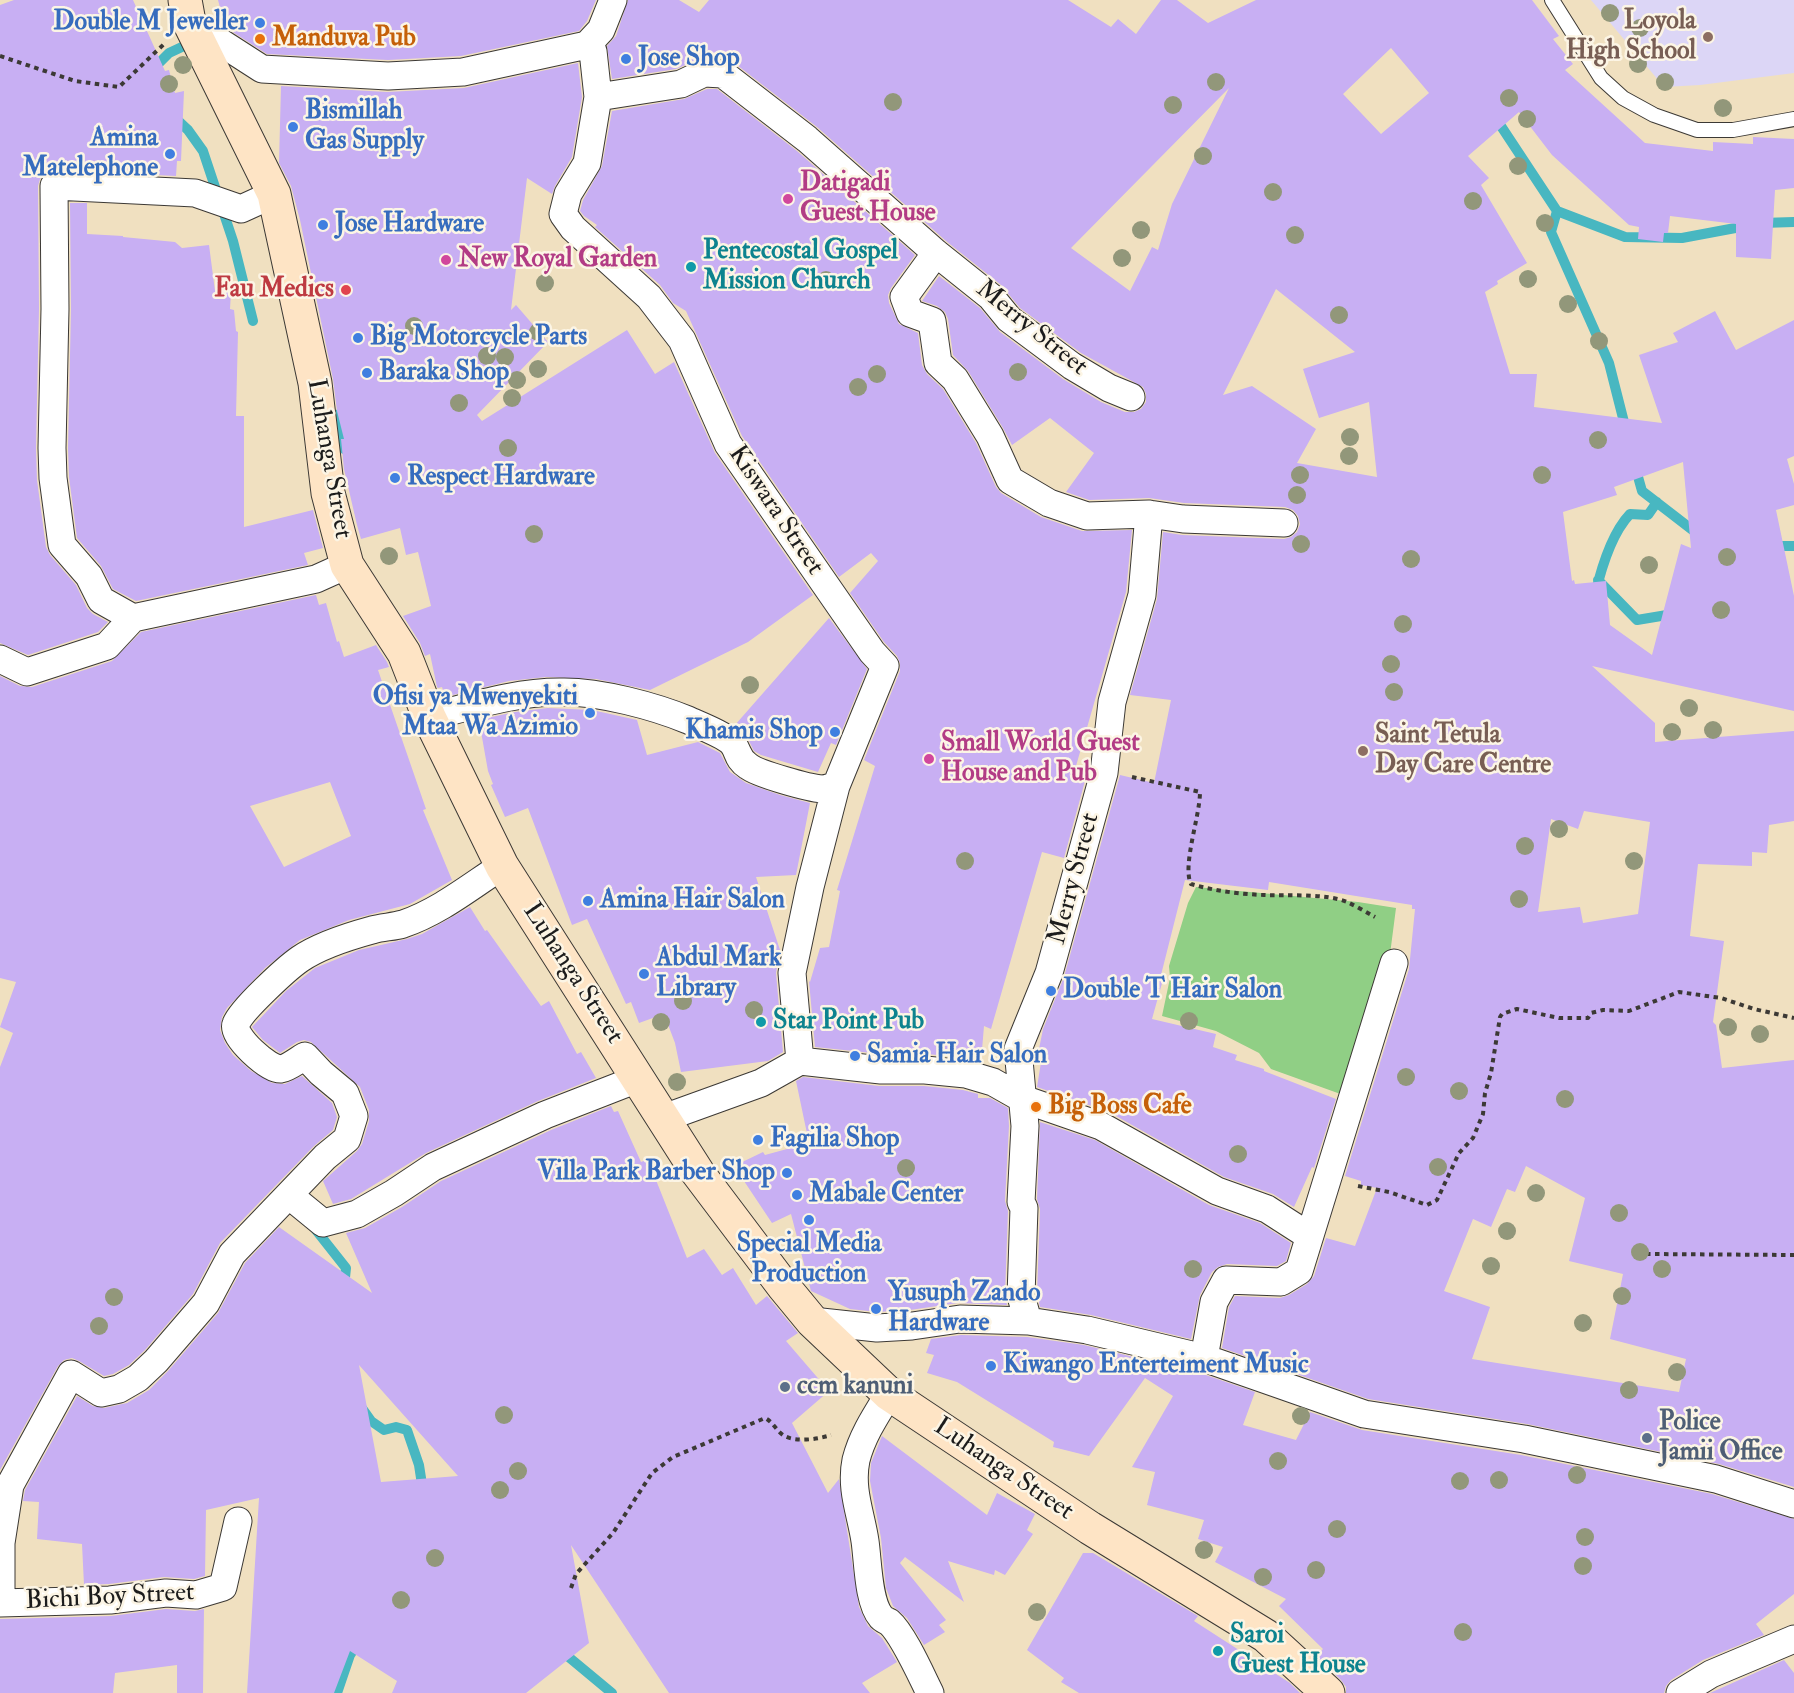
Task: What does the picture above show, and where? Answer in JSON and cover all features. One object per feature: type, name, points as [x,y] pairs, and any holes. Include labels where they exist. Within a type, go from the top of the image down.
[{"type":"street","points":[[187,11],[262,69],[388,76],[463,72],[587,45],[601,30],[613,0]]},
{"type":"street","name":"Luhanga Street","points":[[187,11],[274,194],[315,383],[328,494],[347,565],[404,653],[429,717],[502,867],[640,1078],[698,1173],[812,1321],[889,1394],[1089,1528],[1266,1636],[1328,1693]]},
{"type":"street","name":"Kiswara Street","points":[[587,45],[593,51],[598,96],[587,163],[568,194],[563,214],[573,228],[650,297],[682,340],[728,444],[872,652],[885,666],[836,786],[820,844],[792,973],[800,1061]]},
{"type":"street","name":"Merry Street","points":[[598,96],[681,84],[704,73],[723,74],[807,139],[936,253],[991,297],[1009,319],[1072,366],[1109,388],[1131,397]]},
{"type":"street","points":[[133,618],[101,600],[89,576],[62,545],[53,478],[52,448],[55,341],[54,186],[195,193],[242,209],[274,194]]},
{"type":"street","points":[[936,253],[904,297],[910,313],[932,321],[938,363],[955,379],[984,426],[1010,480],[1050,503],[1088,516],[1149,514],[1183,519],[1284,523]]},
{"type":"street","name":"Merry Street","points":[[1028,1321],[1021,1296],[1024,1208],[1021,1202],[1025,1126],[1018,1049],[1049,973],[1104,773],[1112,702],[1142,595],[1149,514]]},
{"type":"street","points":[[0,659],[27,672],[107,646],[133,618],[316,579],[347,565]]},
{"type":"street","points":[[429,717],[487,702],[531,694],[564,692],[610,698],[663,711],[690,721],[733,744],[738,758],[748,767],[764,775],[822,789],[836,786]]},
{"type":"street","points":[[1,1603],[2,1543],[10,1485],[71,1374],[101,1393],[119,1389],[138,1378],[206,1303],[232,1254],[325,1157],[347,1139],[354,1116],[345,1093],[305,1056],[282,1069],[272,1067],[239,1038],[235,1031],[236,1023],[265,990],[301,959],[345,939],[403,924],[434,910],[502,867]]},
{"type":"street","points":[[1204,1358],[1214,1302],[1226,1280],[1281,1282],[1299,1271],[1394,963]]},
{"type":"street","points":[[664,1118],[761,1083],[800,1061],[881,1070],[925,1070],[966,1074],[993,1082],[1023,1100],[1101,1126],[1217,1191],[1267,1209],[1309,1236]]},
{"type":"street","points":[[290,1196],[322,1223],[357,1214],[443,1162],[545,1115],[640,1078]]},
{"type":"street","points":[[812,1321],[877,1328],[960,1319],[1028,1321],[1087,1329],[1204,1358],[1364,1414],[1524,1439],[1716,1479],[1794,1504]]},
{"type":"street","points":[[889,1394],[870,1425],[856,1459],[855,1496],[865,1539],[872,1595],[881,1618],[889,1622],[910,1653],[930,1693]]},
{"type":"street","name":"Bichi Boy Street","points":[[1,1603],[110,1600],[166,1593],[196,1595],[208,1593],[223,1587],[238,1521]]},
{"type":"street","points":[[1680,1693],[1711,1674],[1794,1640]]},
{"type":"lane","points":[[1552,0],[1601,78],[1623,98],[1654,115],[1697,130],[1733,130],[1794,119]]},
{"type":"path","points":[[0,56],[75,81],[119,87],[152,54],[187,11]]},
{"type":"path","points":[[1104,773],[1146,779],[1200,792],[1199,811],[1187,870],[1191,884],[1211,890],[1265,895],[1297,894],[1345,901],[1375,917]]},
{"type":"path","points":[[1328,1174],[1357,1186],[1389,1192],[1427,1205],[1437,1200],[1459,1153],[1473,1138],[1483,1114],[1500,1017],[1507,1012],[1516,1009],[1559,1018],[1588,1018],[1591,1013],[1603,1010],[1629,1011],[1679,992],[1720,998],[1754,1010],[1794,1018]]},
{"type":"path","points":[[1646,1254],[1794,1255]]},
{"type":"path","points":[[571,1588],[576,1574],[613,1533],[652,1473],[673,1457],[765,1418],[784,1435],[801,1439],[826,1437],[870,1425]]},
{"type":"shaded area","name":"Loyola High School","points":[[1591,0],[1794,0],[1794,73],[1700,85],[1664,87]]},
{"type":"green space","points":[[1196,887],[1358,902],[1396,908],[1385,993],[1346,1096],[1271,1069],[1259,1053],[1216,1031],[1162,1016],[1170,978],[1169,966],[1188,903]]},
{"type":"building","points":[[14,0],[133,0],[165,71],[169,70],[175,93],[184,91],[181,161],[177,161],[176,176],[55,170],[46,172],[38,186],[39,309],[36,449],[37,480],[46,547],[50,555],[76,585],[87,608],[108,622],[98,632],[28,655],[0,643],[0,5]]},
{"type":"building","points":[[218,0],[596,0],[587,21],[579,31],[461,56],[388,60],[267,54],[228,29]]},
{"type":"building","points":[[628,0],[679,0],[699,12],[709,0],[1068,0],[1111,27],[1118,19],[1136,34],[1161,0],[1177,0],[1208,23],[1256,0],[1532,0],[1559,36],[1553,39],[1573,64],[1565,70],[1645,143],[1713,151],[1713,142],[1753,144],[1753,137],[1794,139],[1794,188],[1775,190],[1771,259],[1736,257],[1736,224],[1670,216],[1668,233],[1664,233],[1663,242],[1638,239],[1639,227],[1629,225],[1552,155],[1519,112],[1468,156],[1489,178],[1481,185],[1527,263],[1497,281],[1498,284],[1485,292],[1510,374],[1537,374],[1534,407],[1662,423],[1639,355],[1678,342],[1673,333],[1715,311],[1736,350],[1794,320],[1794,456],[1787,459],[1794,484],[1794,505],[1776,510],[1794,596],[1794,711],[1592,666],[1655,723],[1655,742],[1794,731],[1794,821],[1769,825],[1767,853],[1752,852],[1752,866],[1698,864],[1690,936],[1724,941],[1713,1022],[1716,1025],[1722,1068],[1794,1060],[1794,1487],[1719,1464],[1527,1424],[1368,1399],[1222,1348],[1229,1307],[1235,1296],[1280,1298],[1289,1295],[1307,1284],[1314,1276],[1326,1238],[1355,1246],[1377,1188],[1361,1185],[1361,1181],[1345,1176],[1409,969],[1415,909],[1412,909],[1412,905],[1269,882],[1268,890],[1185,880],[1152,1019],[1216,1034],[1213,1047],[1237,1055],[1235,1060],[1264,1069],[1264,1071],[1336,1099],[1314,1168],[1312,1167],[1294,1207],[1273,1194],[1224,1177],[1109,1112],[1037,1087],[1043,1050],[1039,1049],[1043,1029],[1064,977],[1120,775],[1154,783],[1171,700],[1130,695],[1157,599],[1163,532],[1182,535],[1284,539],[1297,532],[1300,524],[1298,516],[1293,510],[1285,507],[1184,503],[1149,498],[1089,500],[1066,492],[1094,453],[1050,418],[1012,445],[968,371],[953,355],[945,312],[937,306],[922,301],[939,276],[980,308],[1000,332],[1063,379],[1101,402],[1125,412],[1134,412],[1141,409],[1146,402],[1143,387],[1081,353],[1020,308],[1001,285],[946,241],[817,127],[733,62],[724,58],[704,57],[676,69],[612,79],[607,46],[616,36]],"holes":[[[1391,48],[1429,93],[1381,134],[1343,94]],[[1229,88],[1172,204],[1158,250],[1152,247],[1130,291],[1071,248]],[[1276,289],[1355,352],[1303,369],[1319,418],[1369,402],[1377,477],[1297,463],[1316,429],[1252,386],[1223,395]],[[1683,462],[1691,548],[1681,544],[1652,655],[1610,625],[1606,581],[1575,584],[1574,580],[1572,581],[1563,512],[1617,495],[1614,487]],[[1584,811],[1650,822],[1638,914],[1583,923],[1580,907],[1538,912],[1551,819],[1578,829]],[[1526,1166],[1585,1198],[1569,1261],[1623,1274],[1610,1339],[1686,1359],[1679,1392],[1472,1359],[1490,1307],[1444,1291],[1473,1219],[1491,1227],[1507,1189],[1515,1192]]]},
{"type":"building","points":[[578,63],[582,97],[572,157],[552,194],[527,178],[511,310],[516,305],[548,342],[477,415],[482,421],[627,330],[655,374],[674,362],[715,453],[813,595],[748,642],[650,690],[596,679],[546,677],[509,681],[445,697],[442,687],[437,687],[430,654],[425,656],[420,643],[403,616],[431,606],[418,552],[406,555],[400,528],[361,539],[357,525],[344,469],[341,439],[344,439],[337,411],[333,379],[300,220],[291,186],[279,163],[281,86],[387,92],[464,88]]},
{"type":"building","points":[[707,89],[717,89],[797,151],[915,255],[891,288],[888,295],[889,303],[899,324],[918,333],[922,365],[927,374],[943,389],[976,443],[1001,493],[1041,517],[1082,531],[1132,530],[1126,592],[1076,766],[1088,770],[1064,858],[1042,852],[991,1029],[984,1026],[981,1062],[968,1058],[927,1054],[882,1054],[815,1047],[809,981],[820,948],[829,947],[840,891],[837,890],[875,766],[864,760],[900,671],[897,656],[884,642],[850,593],[878,561],[871,553],[839,577],[742,436],[686,311],[673,303],[660,285],[580,211],[583,200],[602,166],[612,111],[684,99]]},
{"type":"building","points":[[70,203],[87,203],[87,234],[175,242],[182,248],[209,245],[215,291],[231,292],[230,309],[234,310],[238,332],[236,416],[244,416],[244,527],[313,510],[323,548],[304,553],[308,565],[136,601],[113,589],[101,566],[77,538],[69,477],[68,448],[71,309]]},
{"type":"building","points":[[316,595],[319,605],[326,603],[337,642],[339,641],[344,657],[376,645],[387,662],[389,667],[378,670],[426,809],[423,810],[452,880],[410,904],[349,920],[300,940],[265,968],[227,1008],[222,1017],[220,1030],[233,1055],[251,1071],[272,1083],[285,1084],[302,1076],[332,1103],[337,1117],[333,1130],[314,1146],[220,1243],[193,1294],[145,1350],[129,1365],[104,1376],[72,1358],[64,1360],[58,1366],[0,1470],[0,1067],[13,1033],[0,1027],[16,982],[0,978],[0,676],[20,686],[32,687],[112,661],[141,632]],"holes":[[[330,782],[351,836],[284,867],[250,806]]]},
{"type":"building","points":[[829,618],[867,669],[836,745],[831,743],[818,772],[761,755],[754,751],[746,735],[735,725]]},
{"type":"building","points":[[548,708],[592,710],[637,720],[647,755],[698,742],[720,753],[730,772],[746,783],[810,803],[796,875],[756,877],[780,950],[776,973],[783,1052],[768,1061],[681,1072],[675,1043],[664,1014],[639,1023],[631,1002],[626,1004],[587,919],[572,925],[528,808],[505,817],[491,785],[493,784],[488,771],[480,726],[473,727],[472,722],[515,712]]},
{"type":"building","points":[[470,907],[541,1006],[549,1001],[577,1054],[581,1052],[596,1078],[538,1101],[426,1153],[351,1199],[333,1204],[323,1181],[357,1151],[362,1144],[369,1121],[369,1110],[360,1087],[311,1042],[304,1040],[297,1042],[280,1053],[263,1040],[252,1027],[286,991],[315,968],[359,950],[422,934]]},
{"type":"building","points":[[803,1077],[879,1086],[924,1086],[963,1090],[978,1094],[978,1098],[990,1098],[1008,1108],[1005,1201],[1008,1211],[1005,1295],[1007,1305],[958,1303],[877,1312],[850,1309],[811,1291],[791,1214],[772,1223],[734,1166],[763,1152],[765,1155],[809,1143],[796,1081]]},
{"type":"building","points":[[611,1106],[614,1112],[618,1111],[641,1162],[646,1160],[654,1175],[687,1258],[704,1249],[722,1275],[733,1268],[756,1305],[767,1296],[798,1333],[786,1341],[829,1391],[792,1423],[828,1493],[839,1479],[859,1607],[868,1626],[882,1638],[897,1662],[862,1683],[870,1693],[669,1693],[571,1545],[589,1643],[526,1693],[392,1693],[397,1681],[350,1651],[334,1693],[247,1693],[259,1498],[206,1510],[205,1576],[194,1579],[164,1577],[84,1585],[82,1544],[37,1539],[39,1502],[23,1501],[25,1490],[77,1396],[93,1406],[104,1408],[127,1403],[149,1390],[218,1313],[245,1263],[279,1227],[372,1293],[346,1233],[365,1228],[441,1181],[551,1130]],"holes":[[[359,1365],[458,1476],[381,1482]]]},
{"type":"building","points":[[1040,1122],[1095,1140],[1209,1205],[1260,1223],[1291,1243],[1286,1261],[1277,1266],[1227,1264],[1218,1267],[1212,1272],[1200,1295],[1191,1339],[1091,1315],[1040,1307],[1037,1294],[1040,1209],[1037,1199]]},
{"type":"building","points":[[961,1335],[1027,1337],[1084,1345],[1200,1373],[1255,1392],[1243,1425],[1296,1440],[1310,1412],[1362,1430],[1521,1455],[1712,1494],[1794,1519],[1794,1594],[1756,1624],[1764,1635],[1703,1660],[1671,1680],[1664,1693],[1346,1693],[1346,1687],[1341,1680],[1316,1656],[1323,1649],[1279,1606],[1286,1599],[1215,1562],[1223,1547],[1198,1539],[1204,1520],[1147,1505],[1155,1472],[1132,1467],[1173,1396],[1145,1378],[1089,1456],[1053,1447],[1054,1442],[957,1382],[927,1373],[934,1355],[926,1353],[931,1339]]},
{"type":"building","points":[[882,1436],[987,1515],[997,1493],[1035,1514],[1027,1530],[1033,1534],[1005,1575],[995,1570],[994,1575],[948,1561],[964,1602],[905,1557],[900,1563],[946,1620],[939,1625],[945,1632],[924,1645],[907,1618],[893,1606],[886,1588],[881,1538],[870,1481],[871,1463]]},
{"type":"building","points":[[1083,1553],[1093,1553],[1198,1616],[1194,1621],[1290,1683],[1300,1693],[1079,1693],[1061,1682],[1064,1678],[1027,1650]]},
{"type":"building","points":[[166,1609],[195,1611],[204,1609],[203,1693],[177,1693],[177,1665],[115,1673],[113,1693],[0,1693],[0,1619],[111,1616]]},
{"type":"building","points":[[1784,1660],[1794,1673],[1794,1693],[1710,1693]]},
{"type":"waterway","points":[[151,71],[169,53],[184,46]]},
{"type":"waterway","points":[[173,116],[188,130],[203,151],[233,241],[253,321]]},
{"type":"waterway","points":[[1495,117],[1557,211],[1551,232],[1609,363],[1626,430]]},
{"type":"waterway","points":[[1557,211],[1625,237],[1682,238],[1762,223],[1794,222]]},
{"type":"waterway","points":[[339,414],[344,449]]},
{"type":"waterway","points":[[1635,466],[1642,491],[1699,535]]},
{"type":"waterway","points":[[1595,595],[1600,574],[1617,531],[1630,514],[1648,515],[1657,502]]},
{"type":"waterway","points":[[1770,546],[1794,546]]},
{"type":"waterway","points":[[1598,580],[1637,620],[1675,615]]},
{"type":"waterway","points":[[312,1225],[346,1268],[344,1287]]},
{"type":"waterway","points":[[361,1407],[371,1421],[384,1430],[396,1427],[407,1430],[419,1465],[423,1491]]},
{"type":"waterway","points":[[337,1693],[350,1655],[359,1641]]},
{"type":"waterway","points":[[559,1649],[612,1693]]},
{"type":"place","name":"Double M Jeweller","points":[[260,23]]},
{"type":"place","name":"Loyola High School","points":[[1708,37]]},
{"type":"place","name":"Manduva Pub","points":[[260,39]]},
{"type":"place","name":"Jose Shop","points":[[626,59]]},
{"type":"place","name":"Bismillah Gas Supply","points":[[293,127]]},
{"type":"place","name":"Amina Matelephone","points":[[170,154]]},
{"type":"place","name":"Datigadi Guest House","points":[[788,199]]},
{"type":"place","name":"Jose Hardware","points":[[323,225]]},
{"type":"place","name":"New Royal Garden","points":[[446,260]]},
{"type":"place","name":"Pentecostal Gospel Mission Church","points":[[691,267]]},
{"type":"place","name":"Fau Medics","points":[[346,290]]},
{"type":"place","name":"Big Motorcycle Parts","points":[[358,338]]},
{"type":"place","name":"Baraka Shop","points":[[367,373]]},
{"type":"place","name":"Respect Hardware","points":[[395,478]]},
{"type":"place","name":"Ofisi ya Mwenyekiti Mtaa Wa Azimio","points":[[590,713]]},
{"type":"place","name":"Khamis Shop","points":[[835,732]]},
{"type":"place","name":"Saint Tetula Day Care Centre","points":[[1363,751]]},
{"type":"place","name":"Small World Guest House and Pub","points":[[929,759]]},
{"type":"place","name":"Amina Hair Salon","points":[[588,901]]},
{"type":"place","name":"Abdul Mark Library","points":[[644,974]]},
{"type":"place","name":"Double T Hair Salon","points":[[1051,991]]},
{"type":"place","name":"Star Point Pub","points":[[761,1022]]},
{"type":"place","name":"Samia Hair Salon","points":[[855,1056]]},
{"type":"place","name":"Big Boss Cafe","points":[[1036,1107]]},
{"type":"place","name":"Fagilia Shop","points":[[758,1140]]},
{"type":"place","name":"Villa Park Barber Shop","points":[[787,1173]]},
{"type":"place","name":"Mabale Center","points":[[797,1195]]},
{"type":"place","name":"Special Media Production","points":[[809,1220]]},
{"type":"place","name":"Yusuph Zando Hardware","points":[[876,1309]]},
{"type":"place","name":"Kiwango Enterteiment Music","points":[[991,1366]]},
{"type":"place","name":"ccm kanuni","points":[[785,1387]]},
{"type":"place","name":"Police Jamii Office","points":[[1647,1438]]},
{"type":"place","name":"Saroi Guest House","points":[[1218,1651]]}]
